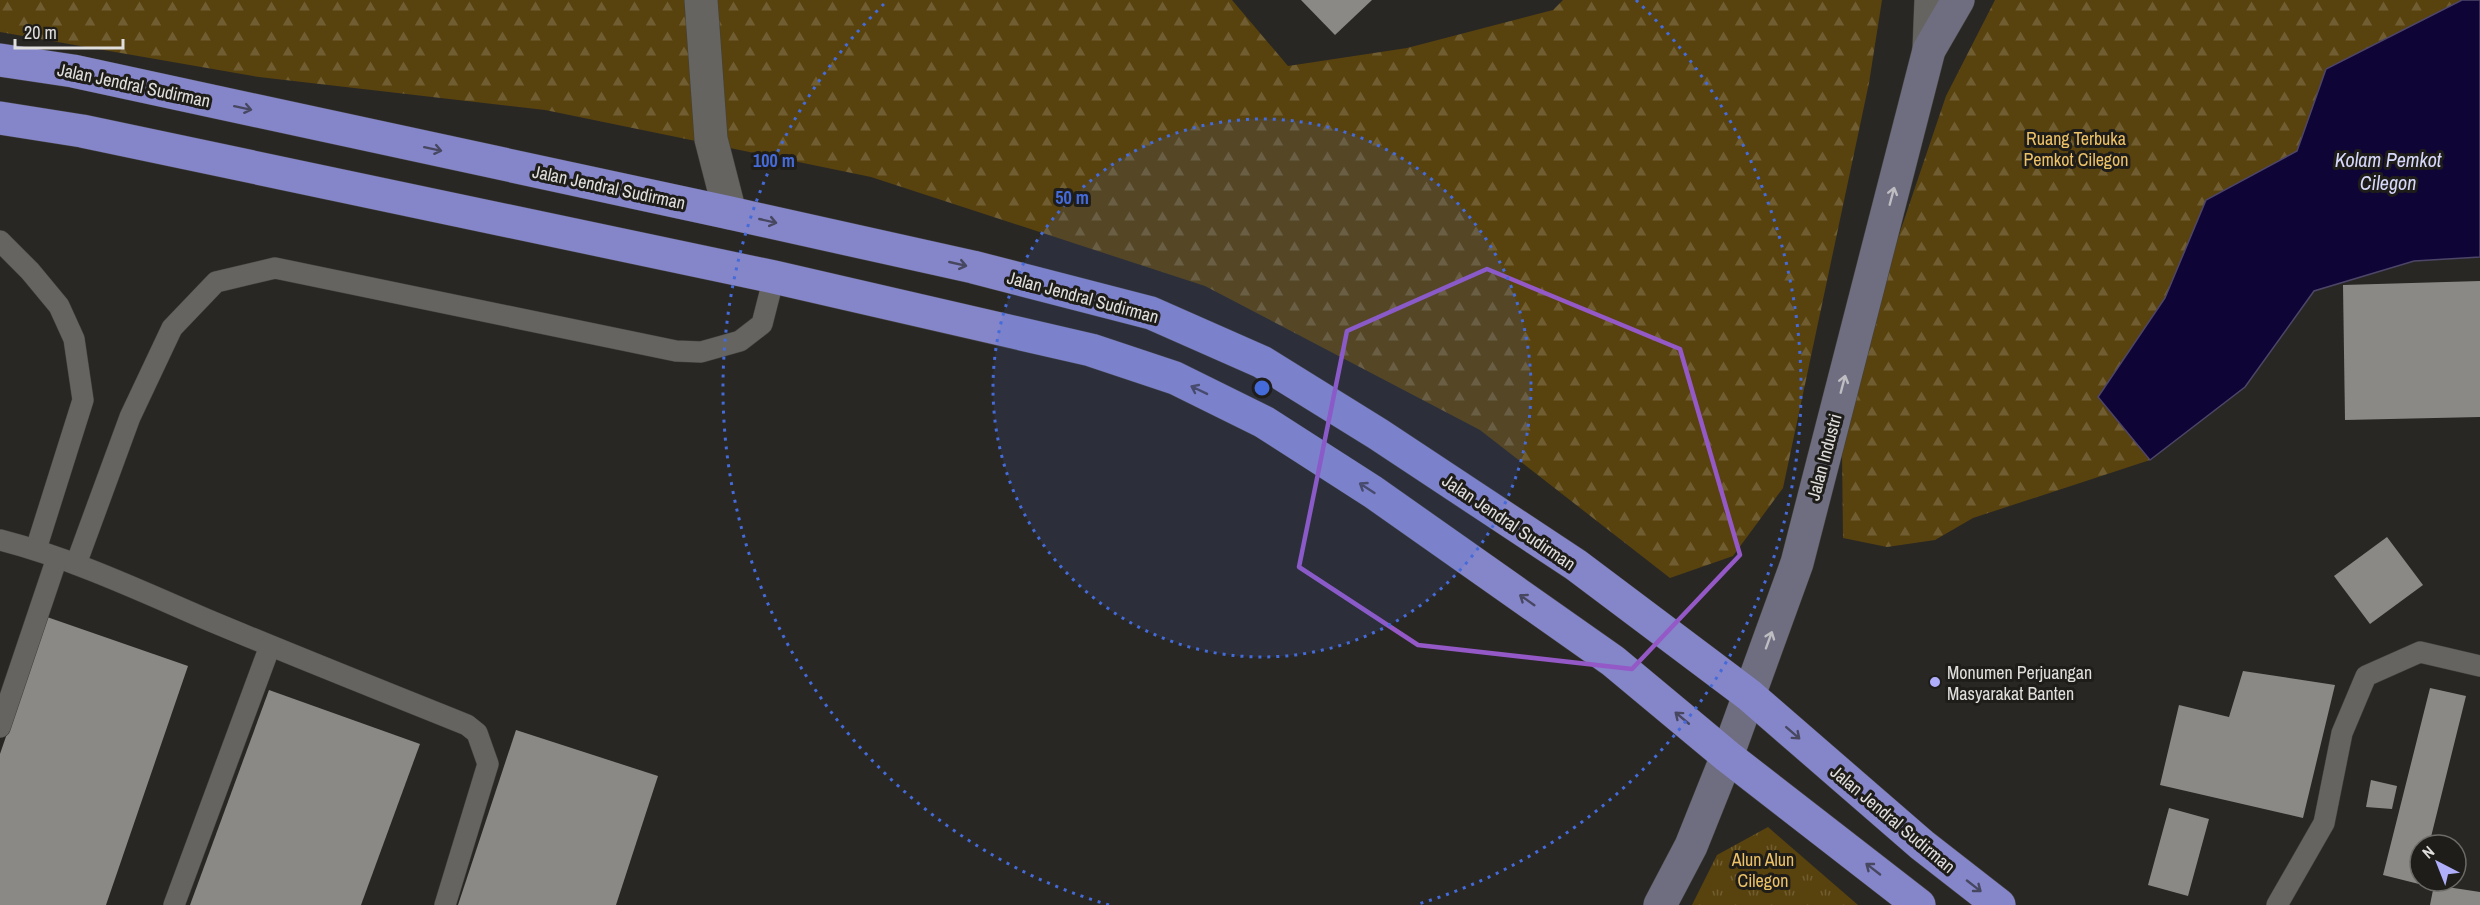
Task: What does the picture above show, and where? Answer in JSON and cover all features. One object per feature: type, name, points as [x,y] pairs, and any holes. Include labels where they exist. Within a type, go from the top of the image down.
[{"type":"highway","name":"Jalan Jendral Sudirman","points":[[0,60],[84,73],[730,213],[973,267],[1151,313],[1262,362],[1378,434],[1576,566],[1749,695],[1922,845],[1999,905]]},
{"type":"highway","points":[[0,118],[93,133],[774,277],[1091,350],[1175,378],[1264,422],[1373,492],[1612,661],[1727,756],[1919,905]]},
{"type":"street","points":[[701,0],[711,139],[730,213]]},
{"type":"street","points":[[1929,50],[1930,0]]},
{"type":"street","name":"Jalan Industri","points":[[1660,905],[1690,846],[1727,756],[1797,563],[1929,50],[1958,0]]},
{"type":"lane","points":[[0,241],[30,271],[58,306],[74,339],[83,400],[36,549]]},
{"type":"lane","points":[[0,727],[66,561],[172,328],[216,282],[274,268],[676,351],[701,352],[740,341],[762,324],[774,277]]},
{"type":"lane","points":[[0,540],[36,549],[467,725],[477,734],[488,764],[445,905]]},
{"type":"lane","points":[[174,905],[270,646]]},
{"type":"lane","points":[[2277,905],[2324,823],[2342,733],[2366,676],[2420,652],[2480,666]]},
{"type":"highlighted area","points":[[1487,269],[1680,349],[1740,555],[1632,669],[1418,645],[1299,567],[1347,331]]},
{"type":"green space","points":[[0,0],[1232,0],[1288,66],[1407,48],[1553,10],[1563,0],[1882,0],[1869,83],[1783,488],[1733,556],[1670,578],[1480,430],[1205,286],[871,177],[545,110],[259,77],[0,32]]},
{"type":"green space","name":"Ruang Terbuka Pemkot Cilegon","points":[[1995,0],[2462,0],[2327,69],[2297,151],[2206,200],[2165,298],[2098,397],[2150,460],[1973,518],[1935,540],[1887,547],[1843,538],[1842,451],[1879,294],[1946,96]]},
{"type":"green space","name":"Alun Alun Cilegon","points":[[1768,827],[1858,905],[1692,905],[1717,855]]},
{"type":"water","name":"Kolam Pemkot Cilegon","points":[[2462,0],[2480,0],[2480,257],[2414,261],[2314,291],[2245,387],[2150,460],[2098,397],[2165,298],[2206,200],[2297,151],[2326,69]]},
{"type":"building","points":[[1301,0],[1372,0],[1335,35]]},
{"type":"building","points":[[2480,281],[2480,417],[2345,420],[2343,285]]},
{"type":"building","points":[[2387,537],[2423,585],[2370,624],[2334,576]]},
{"type":"building","points":[[47,617],[188,666],[106,905],[0,905],[0,754]]},
{"type":"building","points":[[2243,671],[2335,685],[2303,818],[2160,785],[2179,705],[2229,717]]},
{"type":"building","points":[[2430,688],[2466,696],[2432,833],[2408,833],[2408,881],[2383,875]]},
{"type":"building","points":[[269,690],[420,744],[361,905],[190,905]]},
{"type":"building","points":[[516,730],[658,776],[616,905],[458,905]]},
{"type":"building","points":[[2371,780],[2397,786],[2392,809],[2366,807]]},
{"type":"building","points":[[2169,808],[2209,819],[2188,896],[2148,885]]},
{"type":"building","points":[[2468,890],[2480,892],[2480,905],[2430,905],[2432,893],[2468,893]]},
{"type":"place","name":"Monumen Perjuangan Masyarakat Banten","points":[[1935,682]]}]
